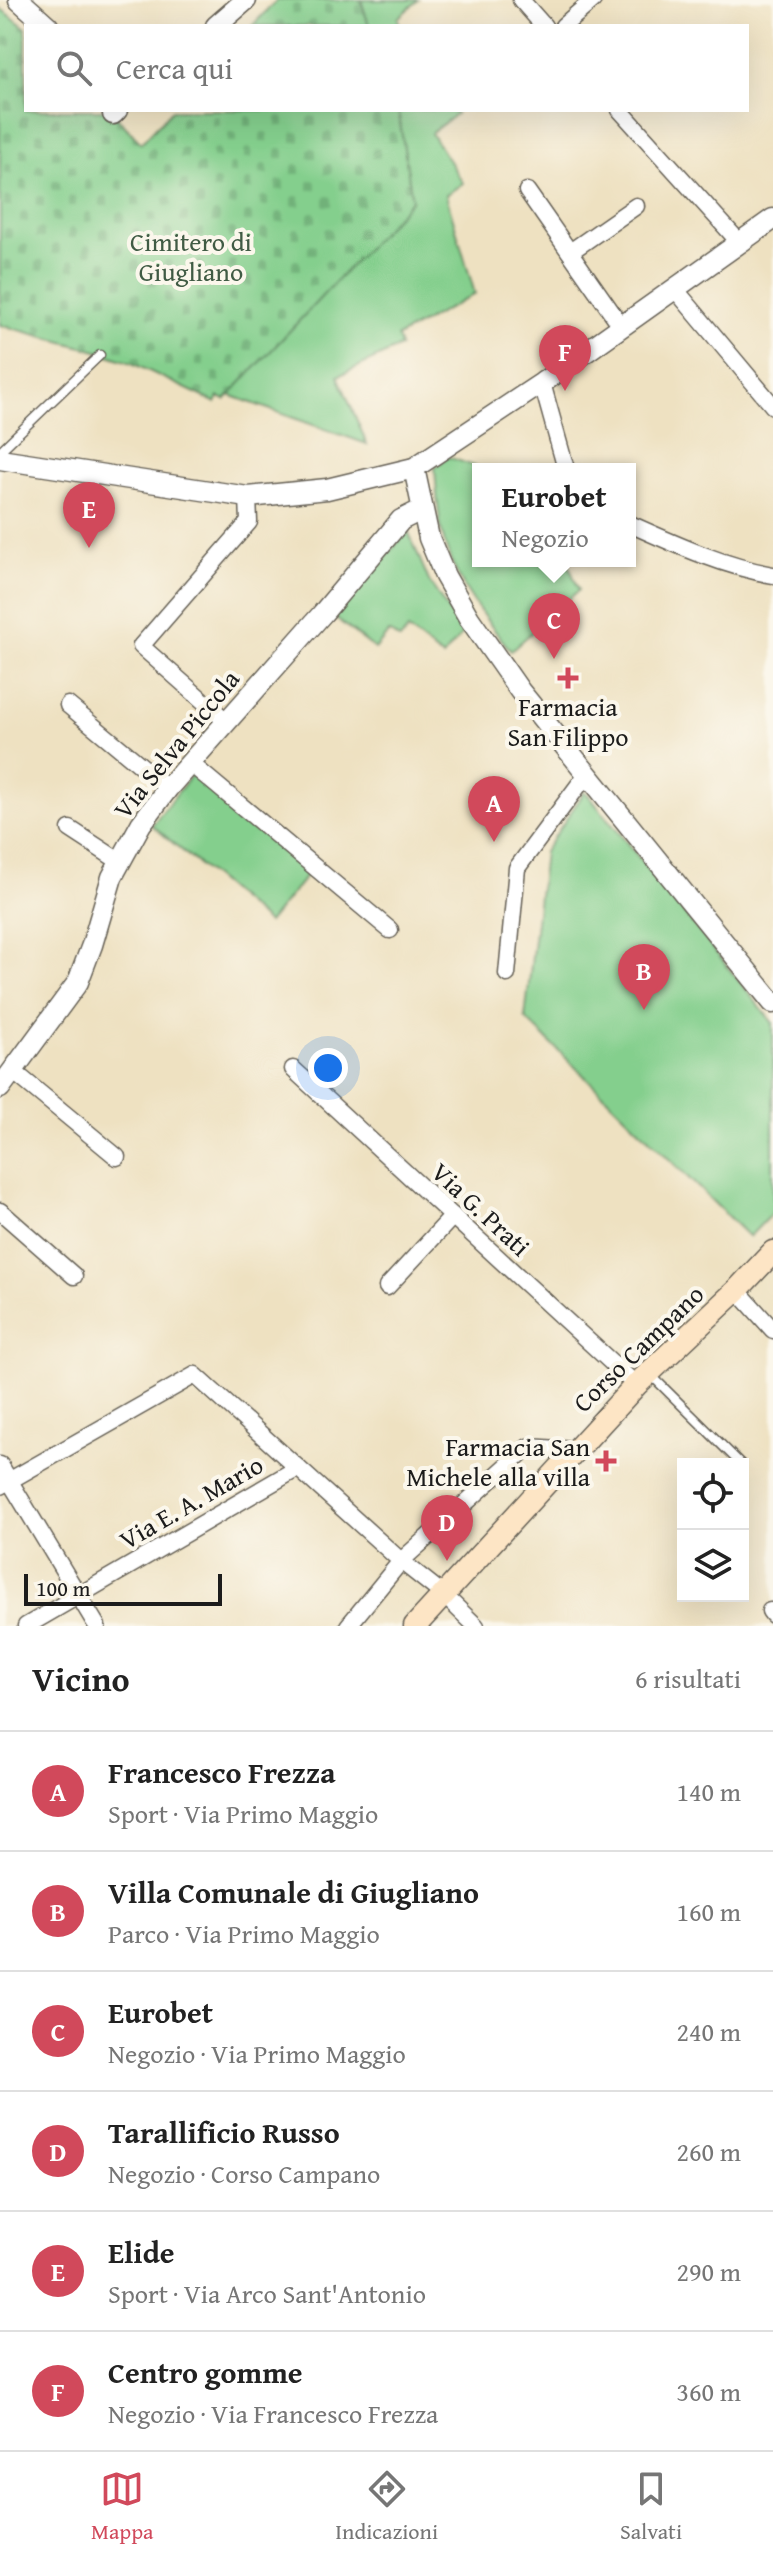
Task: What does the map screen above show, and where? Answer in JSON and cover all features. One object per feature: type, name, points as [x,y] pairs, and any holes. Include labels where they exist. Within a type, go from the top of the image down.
[{"type":"main road","name":"Corso Campano","points":[[415,1626],[575,1450],[773,1252]]},
{"type":"street","points":[[19,0],[46,24]]},
{"type":"street","points":[[218,24],[246,0]]},
{"type":"street","points":[[521,0],[542,24]]},
{"type":"street","points":[[565,24],[593,0]]},
{"type":"street","points":[[622,112],[740,243]]},
{"type":"street","points":[[527,191],[622,327]]},
{"type":"street","points":[[570,252],[636,206]]},
{"type":"street","points":[[0,459],[248,497],[327,489],[414,468],[542,383],[773,219]]},
{"type":"street","points":[[675,289],[773,406]]},
{"type":"street","points":[[542,383],[564,463]]},
{"type":"street","points":[[414,468],[429,538],[445,576],[469,618],[520,691],[773,1003]]},
{"type":"street","points":[[226,721],[141,646],[249,522],[248,497]]},
{"type":"street","name":"Via Selva Piccola","points":[[0,1088],[78,982],[119,861],[141,824],[168,788],[401,520],[421,510]]},
{"type":"street","points":[[636,527],[696,553],[773,575]]},
{"type":"street","points":[[68,705],[168,788]]},
{"type":"street","points":[[190,763],[390,930]]},
{"type":"street","points":[[507,974],[517,868],[587,774]]},
{"type":"street","points":[[70,829],[119,861]]},
{"type":"street","name":"Via G. Prati","points":[[293,1069],[453,1216],[643,1379]]},
{"type":"street","points":[[13,1071],[117,1157]]},
{"type":"street","points":[[0,1211],[74,1276]]},
{"type":"street","points":[[387,1287],[453,1216]]},
{"type":"street","points":[[737,1290],[773,1330]]},
{"type":"street","points":[[5,1483],[195,1375],[476,1626]]},
{"type":"street","points":[[348,1626],[401,1561],[528,1447],[575,1450]]},
{"type":"street","points":[[0,1465],[5,1483],[97,1626]]},
{"type":"street","name":"Via E. A. Mario","points":[[26,1626],[298,1468]]},
{"type":"lane","points":[[0,451],[100,355]]},
{"type":"lane","points":[[643,1379],[735,1458]]},
{"type":"green space","points":[[277,0],[361,0],[368,24],[254,24]]},
{"type":"green space","points":[[361,0],[418,0],[398,18],[400,24],[368,24]]},
{"type":"green space","name":"Cimitero di Giugliano","points":[[0,8],[24,26],[24,112],[112,112],[141,143],[170,112],[398,112],[412,200],[225,400],[219,397],[216,403],[132,363],[97,351],[0,325]]},
{"type":"green space","points":[[398,112],[454,112],[456,114],[431,133],[463,183],[446,195],[475,294],[397,337],[400,347],[338,376],[367,444],[229,395],[412,200]]},
{"type":"green space","points":[[448,457],[472,465],[472,567],[569,567],[579,590],[511,651],[466,590],[452,564],[440,520],[435,468]]},
{"type":"green space","points":[[408,531],[429,581],[463,633],[443,657],[408,630],[400,640],[389,632],[375,649],[333,616]]},
{"type":"green space","points":[[194,772],[310,871],[268,923],[152,825]]},
{"type":"green space","points":[[585,791],[773,1023],[773,1212],[749,1237],[525,1018],[544,852]]},
{"type":"place","name":"Centro gomme","points":[[565,391]]},
{"type":"place","name":"Elide","points":[[89,548]]},
{"type":"place","name":"Eurobet","points":[[554,659]]},
{"type":"place","name":"Farmacia San Filippo","points":[[568,678]]},
{"type":"place","name":"Francesco Frezza","points":[[494,842]]},
{"type":"place","name":"Villa Comunale di Giugliano","points":[[644,1010]]},
{"type":"place","name":"Farmacia San Michele alla villa","points":[[606,1461]]},
{"type":"place","name":"Tarallificio Russo","points":[[447,1561]]}]
